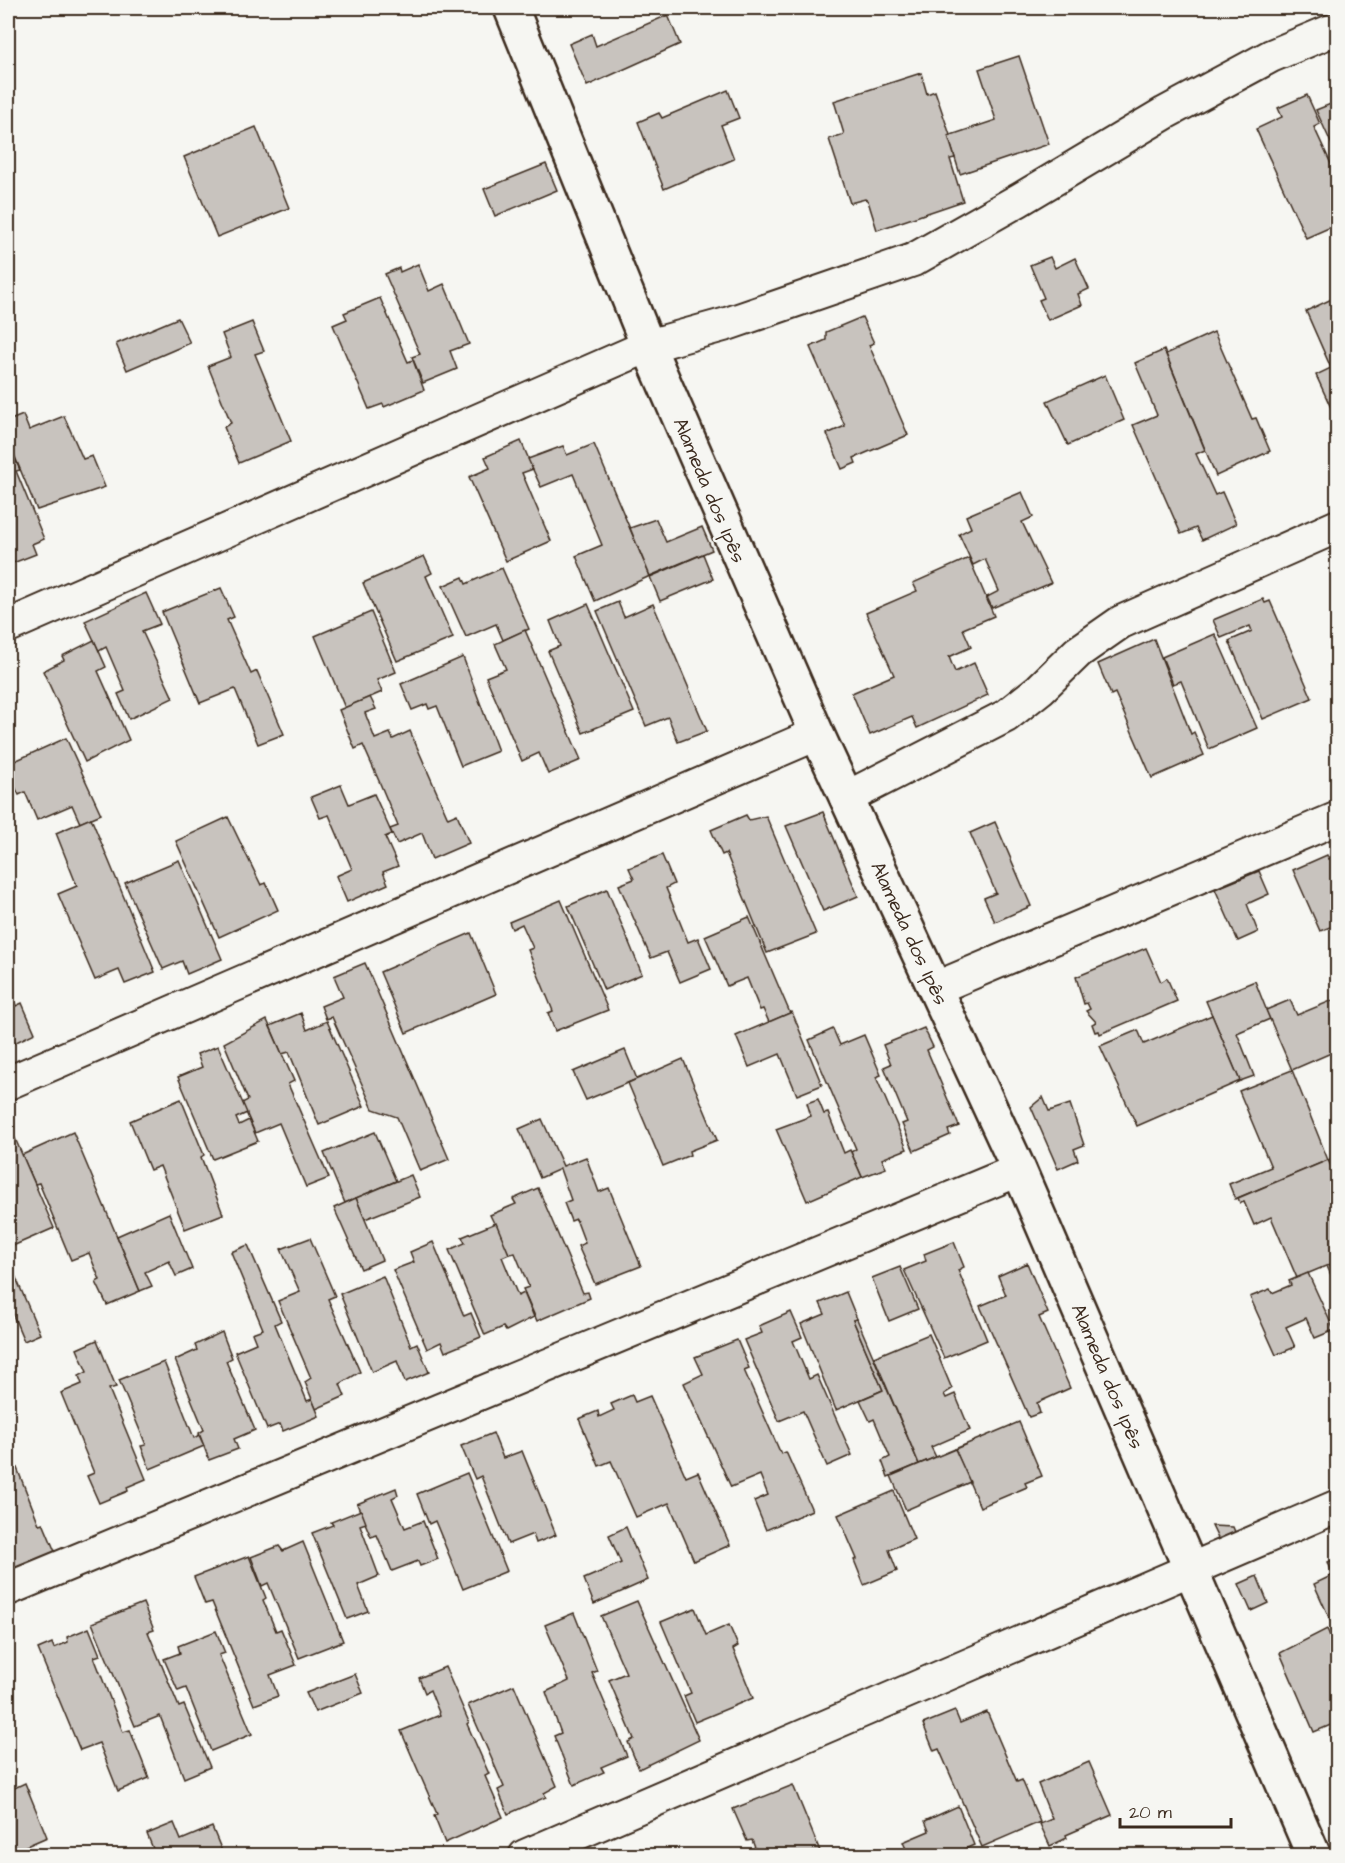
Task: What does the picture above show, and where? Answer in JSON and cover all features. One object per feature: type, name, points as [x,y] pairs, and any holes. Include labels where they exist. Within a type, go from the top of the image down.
[{"type":"street","name":"Alameda dos Ipês","points":[[511,8],[648,346],[817,734],[1019,1170],[1314,1856]]},
{"type":"street","points":[[8,626],[648,346],[728,324],[913,260],[1165,113],[1271,56],[1338,28]]},
{"type":"street","points":[[846,798],[1006,716],[1040,689],[1078,652],[1121,622],[1338,526]]},
{"type":"street","points":[[8,1083],[817,734]]},
{"type":"street","points":[[936,988],[1338,818]]},
{"type":"street","points":[[8,1589],[1019,1170]]},
{"type":"street","points":[[525,1856],[1338,1506]]},
{"type":"building","points":[[668,15],[680,44],[587,86],[569,44],[592,34],[596,46]]},
{"type":"building","points":[[1019,56],[1049,144],[960,174],[948,136],[996,120],[979,69]]},
{"type":"building","points":[[921,73],[927,94],[935,91],[950,135],[948,136],[955,158],[950,159],[963,201],[877,230],[868,201],[865,199],[850,203],[829,139],[844,134],[834,101]]},
{"type":"building","points":[[728,90],[739,118],[721,125],[734,159],[664,189],[638,122],[659,113],[662,118]]},
{"type":"building","points":[[1307,95],[1320,124],[1314,127],[1338,179],[1338,224],[1306,238],[1256,129],[1282,117],[1278,108]]},
{"type":"building","points":[[1338,101],[1338,158],[1316,110]]},
{"type":"building","points":[[256,127],[289,208],[217,237],[184,157]]},
{"type":"building","points":[[546,164],[557,190],[495,216],[484,189]]},
{"type":"building","points":[[1050,257],[1055,268],[1075,258],[1089,289],[1078,294],[1082,305],[1048,320],[1039,300],[1044,298],[1030,265]]},
{"type":"building","points":[[418,264],[429,291],[444,284],[469,344],[450,351],[457,369],[423,383],[412,357],[420,354],[385,274],[399,268],[400,272]]},
{"type":"building","points":[[1336,297],[1338,300],[1338,423],[1316,375],[1331,368],[1306,311]]},
{"type":"building","points":[[380,298],[408,362],[413,360],[424,390],[384,407],[383,404],[369,409],[333,325],[347,319],[344,313]]},
{"type":"building","points":[[862,317],[874,343],[869,345],[908,435],[854,458],[856,463],[842,469],[827,434],[845,426],[810,347],[826,340],[826,332]]},
{"type":"building","points":[[178,318],[190,343],[127,370],[116,344]]},
{"type":"building","points":[[252,322],[264,351],[255,354],[291,441],[239,463],[224,427],[231,423],[208,366],[231,357],[222,334]]},
{"type":"building","points":[[1214,332],[1252,419],[1256,418],[1270,451],[1216,476],[1166,354]]},
{"type":"building","points":[[1164,350],[1205,450],[1196,454],[1215,495],[1222,492],[1236,524],[1202,540],[1196,528],[1181,534],[1133,425],[1157,415],[1135,363]]},
{"type":"building","points":[[1105,375],[1124,420],[1068,445],[1047,401]]},
{"type":"building","points":[[23,415],[29,430],[64,416],[83,459],[92,456],[105,487],[37,510],[8,440],[8,421]]},
{"type":"building","points":[[521,441],[533,469],[522,473],[551,541],[506,561],[469,477],[490,468],[485,457]]},
{"type":"building","points":[[594,444],[650,576],[595,601],[576,556],[602,545],[573,474],[541,487],[528,459],[563,446],[567,455]]},
{"type":"building","points":[[12,453],[20,470],[16,471],[44,539],[32,544],[36,554],[8,565],[8,455]]},
{"type":"building","points":[[1022,492],[1033,517],[1022,522],[1051,583],[992,608],[987,597],[999,591],[985,559],[973,565],[959,534],[971,528],[966,516]]},
{"type":"building","points":[[656,519],[666,542],[702,527],[712,550],[650,576],[630,528]]},
{"type":"building","points":[[703,554],[713,579],[660,601],[650,577]]},
{"type":"building","points":[[424,556],[432,573],[426,576],[453,638],[397,661],[363,583]]},
{"type":"building","points":[[969,558],[994,616],[963,629],[971,647],[949,657],[955,672],[974,663],[988,695],[917,728],[912,717],[870,735],[852,693],[894,675],[866,613],[917,591],[913,583]]},
{"type":"building","points":[[502,568],[529,629],[503,640],[496,624],[466,637],[443,586],[463,577],[466,584]]},
{"type":"building","points":[[221,588],[234,617],[227,620],[251,674],[257,671],[284,734],[258,744],[235,689],[200,703],[162,612]]},
{"type":"building","points":[[146,593],[160,624],[142,631],[173,698],[129,719],[118,694],[125,691],[106,647],[99,651],[85,621]]},
{"type":"building","points":[[1263,599],[1265,603],[1270,601],[1312,698],[1263,719],[1229,641],[1252,631],[1250,626],[1221,638],[1213,620]]},
{"type":"building","points":[[618,602],[624,617],[653,604],[707,731],[678,742],[668,717],[646,726],[597,611]]},
{"type":"building","points":[[588,604],[634,712],[583,733],[548,651],[560,646],[550,621]]},
{"type":"building","points":[[371,612],[396,672],[377,680],[382,692],[345,708],[315,636]]},
{"type":"building","points":[[525,630],[581,760],[548,774],[539,753],[522,761],[486,677],[506,669],[495,644]]},
{"type":"building","points":[[1215,634],[1257,728],[1209,749],[1181,681],[1173,684],[1162,657]]},
{"type":"building","points":[[1154,639],[1191,734],[1194,732],[1204,755],[1152,778],[1115,693],[1111,695],[1098,664]]},
{"type":"building","points":[[94,640],[106,667],[98,671],[129,740],[85,762],[43,671],[64,660],[62,656]]},
{"type":"building","points":[[463,657],[498,751],[461,766],[437,706],[429,709],[427,704],[412,710],[401,684]]},
{"type":"building","points":[[370,697],[376,709],[365,713],[375,739],[390,733],[393,739],[410,731],[448,818],[457,814],[469,843],[432,859],[422,833],[397,844],[390,829],[398,826],[379,781],[363,745],[355,749],[339,710]]},
{"type":"building","points":[[66,738],[101,814],[80,823],[72,805],[37,820],[25,792],[19,795],[8,772],[8,764]]},
{"type":"building","points":[[341,785],[349,804],[374,794],[392,834],[385,837],[398,866],[383,872],[388,884],[347,902],[336,876],[352,869],[329,815],[320,818],[311,797]]},
{"type":"building","points":[[823,812],[858,896],[823,911],[786,826]]},
{"type":"building","points":[[746,815],[749,820],[766,816],[816,934],[767,953],[726,853],[722,855],[711,830]]},
{"type":"building","points":[[228,817],[261,885],[266,883],[278,910],[219,937],[176,841]]},
{"type":"building","points":[[91,818],[155,972],[125,984],[119,970],[95,980],[58,894],[77,886],[56,833]]},
{"type":"building","points":[[995,822],[1031,906],[995,922],[984,898],[996,893],[970,833]]},
{"type":"building","points":[[662,855],[674,884],[666,888],[688,942],[698,938],[711,969],[680,982],[667,952],[651,958],[619,885],[634,879],[629,868]]},
{"type":"building","points":[[1327,855],[1329,859],[1338,855],[1338,924],[1320,931],[1293,870]]},
{"type":"building","points":[[179,860],[222,959],[187,974],[182,961],[163,969],[125,883]]},
{"type":"building","points":[[1259,871],[1269,894],[1247,904],[1258,932],[1238,941],[1215,889]]},
{"type":"building","points":[[607,889],[642,974],[604,990],[568,906]]},
{"type":"building","points":[[561,900],[608,1010],[555,1031],[548,1013],[553,1011],[528,950],[533,948],[522,924],[512,929],[509,922]]},
{"type":"building","points":[[749,917],[790,1013],[769,1022],[763,1009],[760,1010],[747,978],[727,986],[705,936]]},
{"type":"building","points":[[471,933],[496,994],[406,1033],[380,972]]},
{"type":"building","points":[[1146,948],[1161,982],[1167,978],[1177,1001],[1100,1034],[1099,1031],[1095,1032],[1092,1024],[1096,1022],[1086,1011],[1090,1009],[1087,1003],[1084,1004],[1076,977]]},
{"type":"building","points":[[365,963],[449,1159],[420,1171],[397,1117],[373,1109],[332,1017],[326,1019],[321,1006],[343,997],[334,976]]},
{"type":"building","points":[[1255,981],[1270,1019],[1237,1033],[1254,1076],[1240,1081],[1206,1001]]},
{"type":"building","points":[[8,986],[16,1006],[22,1003],[35,1033],[8,1046]]},
{"type":"building","points":[[1338,998],[1338,1050],[1292,1070],[1266,1010],[1290,1000],[1297,1015]]},
{"type":"building","points":[[792,1012],[822,1085],[797,1095],[780,1054],[749,1067],[736,1036]]},
{"type":"building","points":[[301,1013],[307,1030],[327,1021],[364,1106],[319,1125],[289,1052],[282,1054],[270,1026]]},
{"type":"building","points":[[1212,1015],[1240,1081],[1137,1126],[1100,1046],[1138,1030],[1144,1044]]},
{"type":"building","points":[[267,1020],[294,1081],[288,1084],[329,1178],[306,1187],[279,1123],[255,1133],[242,1103],[248,1100],[224,1043]]},
{"type":"building","points":[[924,1028],[933,1047],[927,1050],[959,1126],[948,1130],[950,1135],[914,1151],[902,1124],[907,1122],[884,1067],[891,1064],[883,1045]]},
{"type":"building","points":[[833,1029],[840,1045],[864,1035],[881,1075],[876,1077],[907,1149],[882,1159],[886,1168],[862,1177],[851,1152],[856,1149],[809,1040]]},
{"type":"building","points":[[218,1046],[247,1113],[236,1118],[239,1125],[249,1120],[258,1141],[213,1159],[178,1077],[202,1067],[197,1054]]},
{"type":"building","points":[[625,1050],[637,1079],[586,1100],[573,1072]]},
{"type":"building","points":[[683,1059],[717,1140],[689,1151],[690,1155],[663,1166],[628,1083]]},
{"type":"building","points":[[1292,1070],[1328,1160],[1235,1199],[1229,1184],[1271,1167],[1239,1091]]},
{"type":"building","points":[[1043,1097],[1049,1111],[1070,1104],[1084,1145],[1074,1149],[1078,1160],[1058,1169],[1031,1107]]},
{"type":"building","points":[[181,1099],[204,1155],[201,1157],[223,1214],[185,1229],[160,1166],[150,1170],[130,1121]]},
{"type":"building","points":[[818,1099],[824,1114],[828,1113],[844,1153],[850,1150],[862,1177],[807,1201],[776,1129],[811,1116],[807,1103]]},
{"type":"building","points":[[542,1119],[563,1166],[586,1157],[599,1192],[609,1188],[641,1266],[595,1284],[578,1246],[585,1243],[576,1219],[571,1221],[564,1203],[571,1200],[560,1169],[540,1178],[519,1129]]},
{"type":"building","points":[[73,1132],[140,1291],[107,1305],[96,1282],[100,1280],[89,1253],[71,1260],[39,1183],[35,1184],[22,1155]]},
{"type":"building","points":[[375,1132],[396,1181],[345,1203],[324,1153]]},
{"type":"building","points":[[14,1136],[54,1228],[8,1248],[8,1139]]},
{"type":"building","points":[[1338,1156],[1338,1181],[1328,1160]]},
{"type":"building","points":[[1328,1160],[1338,1181],[1338,1261],[1297,1278],[1271,1217],[1254,1225],[1244,1202],[1240,1203],[1238,1198]]},
{"type":"building","points":[[411,1175],[420,1197],[365,1219],[356,1198]]},
{"type":"building","points":[[538,1188],[583,1293],[588,1292],[590,1298],[537,1321],[523,1289],[529,1287],[515,1253],[509,1254],[490,1215],[516,1204],[513,1199]]},
{"type":"building","points":[[356,1198],[382,1260],[361,1269],[334,1208]]},
{"type":"building","points":[[169,1213],[192,1269],[176,1276],[169,1261],[145,1272],[152,1286],[140,1291],[117,1236]]},
{"type":"building","points":[[496,1223],[509,1254],[502,1257],[518,1296],[524,1293],[534,1317],[506,1331],[503,1327],[485,1335],[449,1250],[465,1243],[462,1237]]},
{"type":"building","points":[[310,1238],[335,1296],[328,1299],[360,1372],[340,1384],[345,1396],[316,1409],[305,1382],[311,1378],[278,1301],[300,1292],[281,1249]]},
{"type":"building","points":[[433,1242],[464,1316],[471,1313],[481,1337],[445,1352],[441,1342],[427,1349],[393,1270],[414,1262],[410,1252]]},
{"type":"building","points":[[954,1242],[964,1267],[958,1270],[987,1340],[944,1358],[904,1270],[926,1261],[924,1254]]},
{"type":"building","points":[[248,1245],[281,1321],[275,1324],[307,1401],[312,1399],[319,1416],[283,1431],[280,1424],[267,1429],[235,1352],[256,1343],[252,1333],[263,1329],[231,1252]]},
{"type":"building","points":[[8,1259],[40,1334],[24,1341],[8,1303]]},
{"type":"building","points":[[1338,1261],[1338,1285],[1336,1286],[1327,1266]]},
{"type":"building","points":[[1027,1263],[1048,1313],[1039,1317],[1070,1388],[1037,1403],[1040,1413],[1029,1417],[980,1306],[1006,1295],[998,1276]]},
{"type":"building","points":[[900,1267],[918,1309],[889,1321],[872,1278]]},
{"type":"building","points":[[1308,1273],[1334,1330],[1315,1338],[1306,1318],[1286,1327],[1295,1347],[1276,1355],[1250,1297],[1270,1289],[1272,1293],[1291,1285],[1289,1281]]},
{"type":"building","points":[[383,1276],[411,1346],[417,1343],[429,1372],[405,1382],[397,1361],[372,1372],[340,1294]]},
{"type":"building","points":[[846,1292],[857,1319],[853,1320],[883,1390],[836,1410],[801,1324],[825,1314],[820,1303]]},
{"type":"building","points":[[791,1312],[802,1337],[793,1341],[809,1379],[817,1375],[852,1455],[827,1466],[803,1411],[779,1421],[744,1340],[762,1333],[759,1326]]},
{"type":"building","points":[[857,1319],[919,1464],[888,1477],[882,1461],[890,1457],[874,1419],[870,1421],[860,1400],[883,1390],[853,1320]]},
{"type":"building","points":[[222,1332],[232,1358],[226,1361],[255,1430],[234,1439],[238,1449],[209,1460],[199,1433],[204,1430],[175,1360],[197,1350],[195,1345]]},
{"type":"building","points":[[929,1334],[952,1389],[944,1394],[946,1398],[955,1394],[970,1430],[931,1447],[936,1457],[919,1464],[874,1357]]},
{"type":"building","points":[[97,1340],[116,1387],[109,1389],[146,1479],[127,1487],[128,1491],[99,1503],[87,1476],[94,1473],[61,1393],[82,1384],[79,1376],[87,1372],[77,1349]]},
{"type":"building","points":[[737,1340],[749,1368],[744,1370],[781,1454],[786,1452],[812,1510],[766,1530],[754,1501],[768,1495],[760,1475],[731,1487],[684,1383],[703,1374],[695,1357]]},
{"type":"building","points":[[164,1362],[194,1438],[199,1435],[204,1446],[150,1469],[141,1446],[146,1445],[119,1380]]},
{"type":"building","points":[[632,1395],[635,1402],[650,1396],[686,1477],[698,1472],[730,1545],[694,1561],[669,1503],[636,1517],[611,1461],[599,1466],[579,1419],[598,1411],[599,1417],[614,1410],[611,1404]]},
{"type":"building","points":[[1019,1422],[1042,1476],[1025,1483],[1027,1487],[980,1507],[955,1449]]},
{"type":"building","points":[[493,1433],[503,1458],[522,1451],[556,1535],[536,1543],[533,1534],[508,1544],[481,1476],[475,1479],[461,1446]]},
{"type":"building","points":[[8,1445],[39,1524],[43,1523],[56,1554],[8,1574]]},
{"type":"building","points":[[955,1449],[970,1482],[906,1510],[891,1476]]},
{"type":"building","points":[[467,1473],[507,1571],[463,1589],[435,1521],[429,1524],[417,1494]]},
{"type":"building","points":[[396,1488],[398,1495],[392,1498],[405,1528],[423,1521],[438,1559],[420,1566],[418,1561],[392,1571],[377,1535],[371,1537],[357,1504]]},
{"type":"building","points":[[894,1491],[914,1539],[889,1550],[897,1571],[864,1585],[854,1560],[857,1559],[838,1515]]},
{"type":"building","points":[[361,1510],[366,1523],[360,1525],[379,1576],[358,1585],[368,1611],[347,1619],[312,1533],[333,1525],[331,1522]]},
{"type":"building","points":[[1212,1526],[1233,1527],[1241,1547],[1225,1553]]},
{"type":"building","points":[[626,1527],[648,1580],[594,1604],[584,1579],[621,1563],[609,1535]]},
{"type":"building","points":[[303,1542],[343,1641],[299,1658],[268,1583],[262,1586],[251,1557],[279,1546],[283,1551]]},
{"type":"building","points":[[249,1556],[276,1631],[281,1629],[296,1665],[270,1675],[278,1696],[254,1705],[212,1602],[205,1604],[194,1577]]},
{"type":"building","points":[[1338,1558],[1338,1637],[1314,1584],[1333,1575],[1328,1562]]},
{"type":"building","points":[[1257,1576],[1268,1603],[1251,1611],[1239,1584]]},
{"type":"building","points":[[637,1601],[699,1740],[639,1769],[628,1742],[634,1739],[609,1680],[626,1673],[601,1616]]},
{"type":"building","points":[[143,1603],[154,1630],[148,1632],[179,1707],[184,1705],[210,1767],[184,1778],[160,1716],[135,1726],[92,1623]]},
{"type":"building","points":[[695,1608],[706,1635],[729,1625],[738,1646],[733,1649],[753,1698],[695,1722],[684,1696],[691,1693],[661,1622]]},
{"type":"building","points":[[574,1613],[597,1671],[592,1673],[627,1756],[601,1767],[604,1772],[574,1785],[554,1736],[561,1733],[546,1692],[569,1681],[545,1625]]},
{"type":"building","points":[[89,1628],[100,1655],[94,1657],[123,1732],[130,1730],[149,1778],[118,1791],[99,1743],[80,1750],[38,1649],[52,1643],[54,1648],[68,1642],[67,1637]]},
{"type":"building","points":[[1327,1629],[1338,1654],[1338,1722],[1314,1732],[1280,1653]]},
{"type":"building","points":[[216,1631],[225,1653],[219,1655],[252,1734],[211,1751],[186,1688],[178,1691],[164,1659],[180,1653],[178,1646]]},
{"type":"building","points":[[445,1667],[469,1722],[467,1724],[489,1774],[485,1776],[503,1817],[445,1843],[434,1816],[437,1814],[401,1731],[440,1715],[430,1690],[425,1693],[419,1678]]},
{"type":"building","points":[[355,1674],[363,1693],[315,1712],[306,1693]]},
{"type":"building","points":[[514,1685],[557,1786],[544,1793],[546,1797],[508,1814],[498,1790],[504,1787],[468,1705]]},
{"type":"building","points":[[955,1711],[960,1723],[987,1712],[1017,1782],[1022,1780],[1040,1822],[982,1847],[939,1749],[934,1751],[923,1724]]},
{"type":"building","points":[[1338,1727],[1338,1741],[1335,1742],[1330,1730]]},
{"type":"building","points":[[1089,1762],[1112,1815],[1066,1835],[1067,1838],[1050,1846],[1040,1824],[1052,1819],[1038,1784]]},
{"type":"building","points":[[25,1783],[47,1837],[8,1854],[8,1791]]},
{"type":"building","points":[[793,1785],[822,1856],[758,1856],[752,1840],[747,1841],[733,1809]]},
{"type":"building","points":[[958,1806],[974,1845],[949,1856],[945,1851],[935,1856],[909,1856],[903,1842],[929,1831],[925,1821]]},
{"type":"building","points":[[174,1823],[181,1840],[212,1827],[224,1856],[156,1856],[147,1834]]}]
